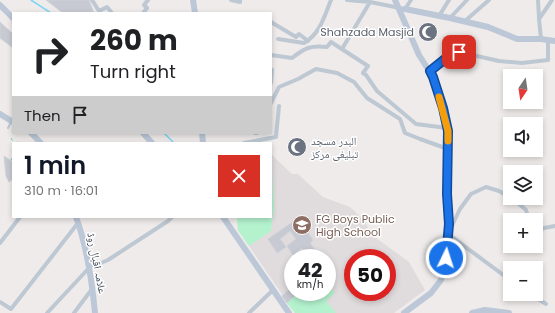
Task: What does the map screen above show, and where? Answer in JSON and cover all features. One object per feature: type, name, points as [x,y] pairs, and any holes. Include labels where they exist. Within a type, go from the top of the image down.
[{"type":"main road","points":[[193,0],[195,12]]},
{"type":"main road","points":[[395,0],[402,8],[419,55],[433,77],[447,128],[448,149],[448,234],[446,258],[441,280],[428,296],[404,313]]},
{"type":"main road","points":[[0,5],[12,17]]},
{"type":"main road","points":[[402,8],[465,21],[488,27],[518,38],[555,41]]},
{"type":"main road","points":[[0,114],[12,121]]},
{"type":"main road","points":[[32,134],[40,142]]},
{"type":"main road","points":[[144,134],[151,142]]},
{"type":"main road","name":"علامہ اقبال روڈ","points":[[77,220],[93,288],[95,313]]},
{"type":"main road","points":[[228,220],[289,313]]},
{"type":"main road","points":[[472,313],[485,310],[509,313]]},
{"type":"street","points":[[92,0],[99,11],[107,7],[111,12]]},
{"type":"street","points":[[144,12],[147,8],[144,6],[148,0]]},
{"type":"street","points":[[231,0],[240,2],[240,0]]},
{"type":"street","points":[[278,38],[304,43],[308,41],[320,28],[331,0]]},
{"type":"street","points":[[347,0],[370,2],[402,8],[411,0]]},
{"type":"street","points":[[439,16],[449,0]]},
{"type":"street","points":[[450,18],[468,0]]},
{"type":"street","points":[[465,21],[489,0]]},
{"type":"street","points":[[430,71],[445,59],[459,52],[499,61],[522,63],[548,60],[539,19],[538,0]]},
{"type":"street","points":[[539,19],[552,0]]},
{"type":"street","points":[[342,49],[370,2]]},
{"type":"street","points":[[272,23],[296,37],[299,34],[308,41]]},
{"type":"street","points":[[272,55],[292,58],[314,45],[327,47],[331,42],[368,66],[363,73],[377,91],[416,124],[447,128]]},
{"type":"street","points":[[272,102],[279,87],[316,70],[337,74],[354,82],[367,98],[400,119],[406,133],[448,149]]},
{"type":"street","points":[[272,84],[279,87]]},
{"type":"street","points":[[249,142],[276,137],[279,106]]},
{"type":"street","points":[[503,193],[486,187],[471,194],[460,209],[448,234],[503,275]]},
{"type":"street","points":[[520,205],[526,210],[527,213]]},
{"type":"street","points":[[0,243],[19,218]]},
{"type":"street","points":[[47,313],[89,268],[108,260],[171,218]]},
{"type":"street","points":[[0,302],[11,309],[77,220]]},
{"type":"street","points":[[543,229],[555,226]]},
{"type":"street","points":[[74,313],[93,288]]},
{"type":"street","points":[[249,313],[273,290]]},
{"type":"street","points":[[542,301],[546,304]]},
{"type":"lane","points":[[8,128],[12,121]]},
{"type":"path","points":[[11,138],[15,142]]},
{"type":"shaded area","name":"FG Boys Public High School","points":[[272,155],[292,174],[298,174],[323,197],[350,207],[364,220],[372,235],[391,249],[344,249],[344,301],[396,301],[396,253],[409,262],[425,290],[394,313],[295,313],[287,301],[336,301],[336,249],[284,249],[284,297],[238,230],[237,218],[272,218]]},
{"type":"green space","points":[[272,172],[274,207],[271,231],[249,246],[238,230],[237,218],[272,218]]},
{"type":"green space","points":[[289,301],[326,301],[336,313],[295,313],[287,303]]},
{"type":"building","points":[[46,0],[89,0],[94,12],[62,12]]},
{"type":"building","points":[[0,22],[12,33],[12,47],[0,38]]},
{"type":"building","points":[[4,156],[12,161],[12,180],[9,182],[6,176]]},
{"type":"building","points":[[294,221],[304,235],[307,232],[313,240],[310,243],[314,249],[289,249],[287,246],[296,239],[290,231],[280,239],[286,247],[277,253],[268,239]]},
{"type":"waterway","points":[[31,0],[49,12]]},
{"type":"waterway","points":[[165,134],[173,142]]},
{"type":"slow traffic","points":[[439,97],[448,131],[448,141]]},
{"type":"place","name":"Shahzada Masjid","points":[[428,32]]},
{"type":"place","name":"البدر مسجد تبلیغی مرکز","points":[[297,147]]},
{"type":"place","name":"FG Boys Public High School","points":[[302,225]]},
{"type":"route","points":[[446,258],[449,224],[447,194],[448,131],[443,108],[430,71],[445,59],[459,52]]}]
